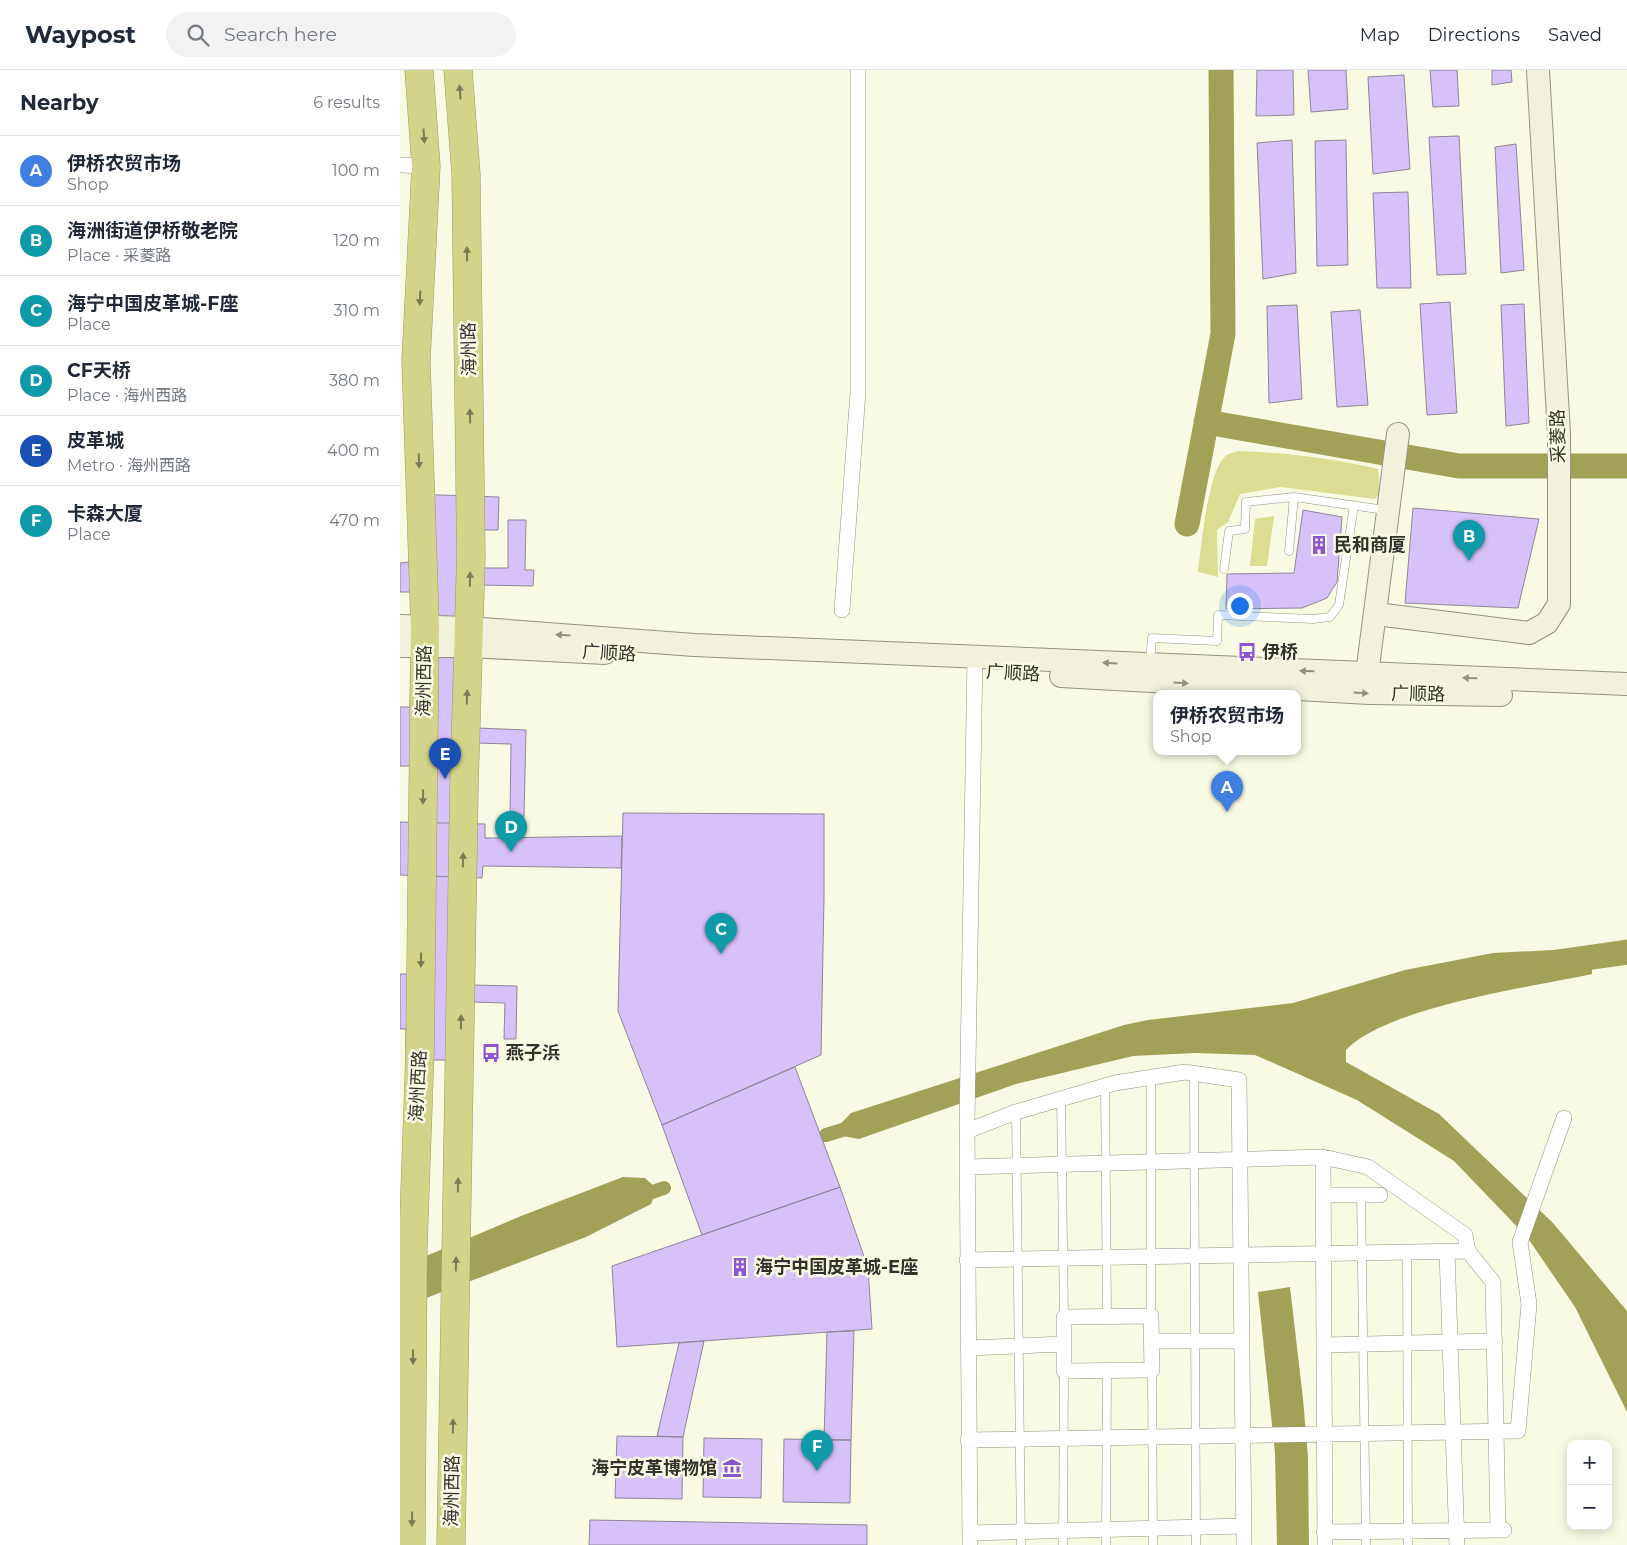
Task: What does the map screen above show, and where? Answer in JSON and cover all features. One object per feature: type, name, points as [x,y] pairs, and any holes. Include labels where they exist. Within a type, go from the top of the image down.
[{"type":"highway","points":[[412,636],[416,361],[413,165],[419,70]]},
{"type":"highway","name":"海州路","points":[[458,70],[466,174],[471,546],[469,637]]},
{"type":"highway","name":"海州西路","points":[[411,1545],[413,1247],[420,1050],[412,636]]},
{"type":"highway","name":"海州西路","points":[[451,1545],[469,637]]},
{"type":"main road","name":"采菱路","points":[[1376,614],[1528,634],[1548,624],[1559,604],[1559,434],[1538,70]]},
{"type":"main road","points":[[1367,674],[1390,510],[1398,434]]},
{"type":"main road","name":"广顺路","points":[[412,636],[694,645],[975,664],[1150,673],[1369,693],[1550,689]]},
{"type":"main road","name":"广顺路","points":[[1150,673],[1367,674],[1550,689],[1627,700]]},
{"type":"main road","points":[[1550,689],[1627,684]]},
{"type":"street","points":[[842,610],[858,392],[858,70]]},
{"type":"street","points":[[975,664],[967,1126],[970,1539],[1063,1538],[1106,1530],[1244,1526]]},
{"type":"street","points":[[967,1126],[1105,1086],[1151,1077],[1185,1072],[1239,1080],[1242,1341],[1250,1436],[1244,1545]]},
{"type":"street","points":[[968,1440],[1518,1431],[1528,1304],[1520,1242],[1564,1118]]},
{"type":"street","points":[[967,1167],[1322,1157],[1368,1167],[1465,1235],[1468,1251],[1493,1282],[1501,1530],[1457,1538],[1325,1539],[1322,1157]]},
{"type":"street","points":[[1323,1195],[1380,1195]]},
{"type":"street","points":[[967,1260],[1468,1251]]},
{"type":"street","points":[[1447,1252],[1457,1538]]},
{"type":"street","points":[[1107,1316],[1151,1316],[1152,1370],[1064,1371],[1064,1317],[1107,1316]]},
{"type":"street","points":[[1152,1341],[1242,1341]]},
{"type":"street","points":[[1324,1345],[1495,1341]]},
{"type":"street","points":[[968,1348],[1064,1344]]},
{"type":"lane","points":[[1224,569],[1229,531],[1245,529],[1246,502],[1294,497],[1390,510]]},
{"type":"lane","points":[[1289,551],[1294,497]]},
{"type":"lane","points":[[1150,673],[1152,638],[1217,641],[1218,615],[1313,619],[1330,617],[1338,605],[1354,505]]},
{"type":"lane","points":[[1194,1073],[1196,1545]]},
{"type":"lane","points":[[1151,1077],[1151,1316]]},
{"type":"lane","points":[[1105,1086],[1107,1316]]},
{"type":"lane","points":[[1062,1099],[1064,1317]]},
{"type":"lane","points":[[1016,1112],[1021,1538]]},
{"type":"lane","points":[[1361,1195],[1366,1538]]},
{"type":"lane","points":[[1407,1252],[1408,1538]]},
{"type":"lane","points":[[1106,1545],[1107,1370]]},
{"type":"lane","points":[[1152,1370],[1153,1545]]},
{"type":"lane","points":[[1063,1538],[1064,1371]]},
{"type":"green space","points":[[1239,451],[1309,457],[1378,469],[1380,493],[1375,499],[1280,487],[1240,494],[1228,522],[1217,530],[1218,577],[1198,572],[1206,509],[1215,475],[1220,463],[1227,455]]},
{"type":"green space","points":[[1274,516],[1267,566],[1250,566],[1255,519]]},
{"type":"shaded area","points":[[1591,948],[1592,974],[1498,992],[1426,1010],[1393,1022],[1366,1035],[1346,1050],[1346,1062],[1439,1114],[1553,1223],[1627,1311],[1627,1412],[1575,1307],[1527,1237],[1454,1161],[1357,1100],[1255,1055],[1195,1053],[1133,1056],[1016,1084],[859,1139],[831,1134],[851,1113],[1124,1025],[1148,1020],[1293,1003],[1405,970],[1493,953]]},
{"type":"shaded area","points":[[623,1177],[645,1178],[657,1189],[651,1204],[586,1237],[400,1308],[400,1267],[521,1216]]},
{"type":"shaded area","points":[[1290,1287],[1308,1457],[1309,1545],[1277,1545],[1275,1453],[1258,1292]]},
{"type":"building","points":[[1257,70],[1293,70],[1294,115],[1256,116]]},
{"type":"building","points":[[1308,70],[1346,70],[1348,109],[1311,112]]},
{"type":"building","points":[[1430,70],[1457,70],[1459,106],[1433,107]]},
{"type":"building","points":[[1492,70],[1511,70],[1512,82],[1492,85]]},
{"type":"building","points":[[1404,75],[1410,169],[1373,174],[1368,77]]},
{"type":"building","points":[[1459,136],[1466,274],[1437,275],[1429,137]]},
{"type":"building","points":[[1292,140],[1296,273],[1263,279],[1257,143]]},
{"type":"building","points":[[1346,140],[1348,265],[1317,266],[1315,141]]},
{"type":"building","points":[[1516,144],[1524,270],[1501,273],[1495,147]]},
{"type":"building","points":[[1408,192],[1411,288],[1377,288],[1373,193]]},
{"type":"building","points":[[1450,302],[1457,413],[1427,415],[1420,304]]},
{"type":"building","points":[[1524,304],[1529,423],[1506,426],[1501,305]]},
{"type":"building","points":[[1297,305],[1302,399],[1269,403],[1267,306]]},
{"type":"building","points":[[1360,310],[1368,405],[1337,407],[1331,312]]},
{"type":"building","points":[[412,494],[499,497],[498,530],[484,530],[483,568],[508,568],[508,520],[526,520],[525,570],[534,570],[533,586],[480,585],[477,728],[526,730],[524,817],[510,817],[511,744],[476,743],[472,985],[517,986],[516,1039],[504,1039],[505,1003],[472,1002],[470,1060],[406,1060],[406,1029],[400,1029],[400,974],[410,974],[415,766],[400,766],[400,707],[410,707],[413,592],[400,592],[400,563],[409,562]]},
{"type":"building","points":[[1413,508],[1539,519],[1518,608],[1405,603]]},
{"type":"building","name":"民和商厦","points":[[1303,510],[1342,517],[1337,582],[1327,598],[1302,608],[1226,609],[1227,574],[1294,573]]},
{"type":"building","points":[[623,813],[824,814],[821,1055],[662,1125],[618,1011]]},
{"type":"building","points":[[400,822],[485,824],[485,838],[622,836],[621,868],[483,866],[482,878],[400,875]]},
{"type":"building","points":[[795,1067],[840,1187],[702,1235],[662,1125]]},
{"type":"building","name":"海宁中国皮革城-E座","points":[[840,1187],[868,1268],[872,1329],[617,1347],[612,1266]]},
{"type":"building","points":[[854,1331],[851,1440],[824,1440],[827,1332]]},
{"type":"building","points":[[704,1341],[683,1437],[657,1436],[679,1343]]},
{"type":"building","points":[[617,1436],[683,1437],[682,1499],[615,1498]]},
{"type":"building","name":"海宁皮革博物馆","points":[[704,1438],[762,1439],[761,1498],[703,1497]]},
{"type":"building","points":[[784,1439],[851,1440],[850,1503],[783,1502]]},
{"type":"building","points":[[590,1520],[867,1525],[867,1545],[589,1545]]},
{"type":"waterway","points":[[1187,524],[1223,334],[1221,70]]},
{"type":"waterway","points":[[1206,422],[1459,466],[1627,466]]},
{"type":"waterway","points":[[1558,962],[1627,952]]},
{"type":"waterway","points":[[826,1135],[849,1128]]},
{"type":"waterway","points":[[641,1196],[664,1188]]},
{"type":"place","name":"民和商厦","points":[[1319,545]]},
{"type":"place","name":"海洲街道伊桥敬老院","points":[[1469,561]]},
{"type":"place","name":"伊桥","points":[[1247,652]]},
{"type":"place","name":"皮革城","points":[[445,779]]},
{"type":"place","name":"伊桥农贸市场","points":[[1227,812]]},
{"type":"place","name":"CF天桥","points":[[511,852]]},
{"type":"place","name":"海宁中国皮革城-F座","points":[[721,954]]},
{"type":"place","name":"燕子浜","points":[[491,1053]]},
{"type":"place","name":"海宁中国皮革城-E座","points":[[740,1267]]},
{"type":"place","name":"海宁皮革博物馆","points":[[732,1468]]},
{"type":"place","name":"卡森大厦","points":[[817,1471]]}]
